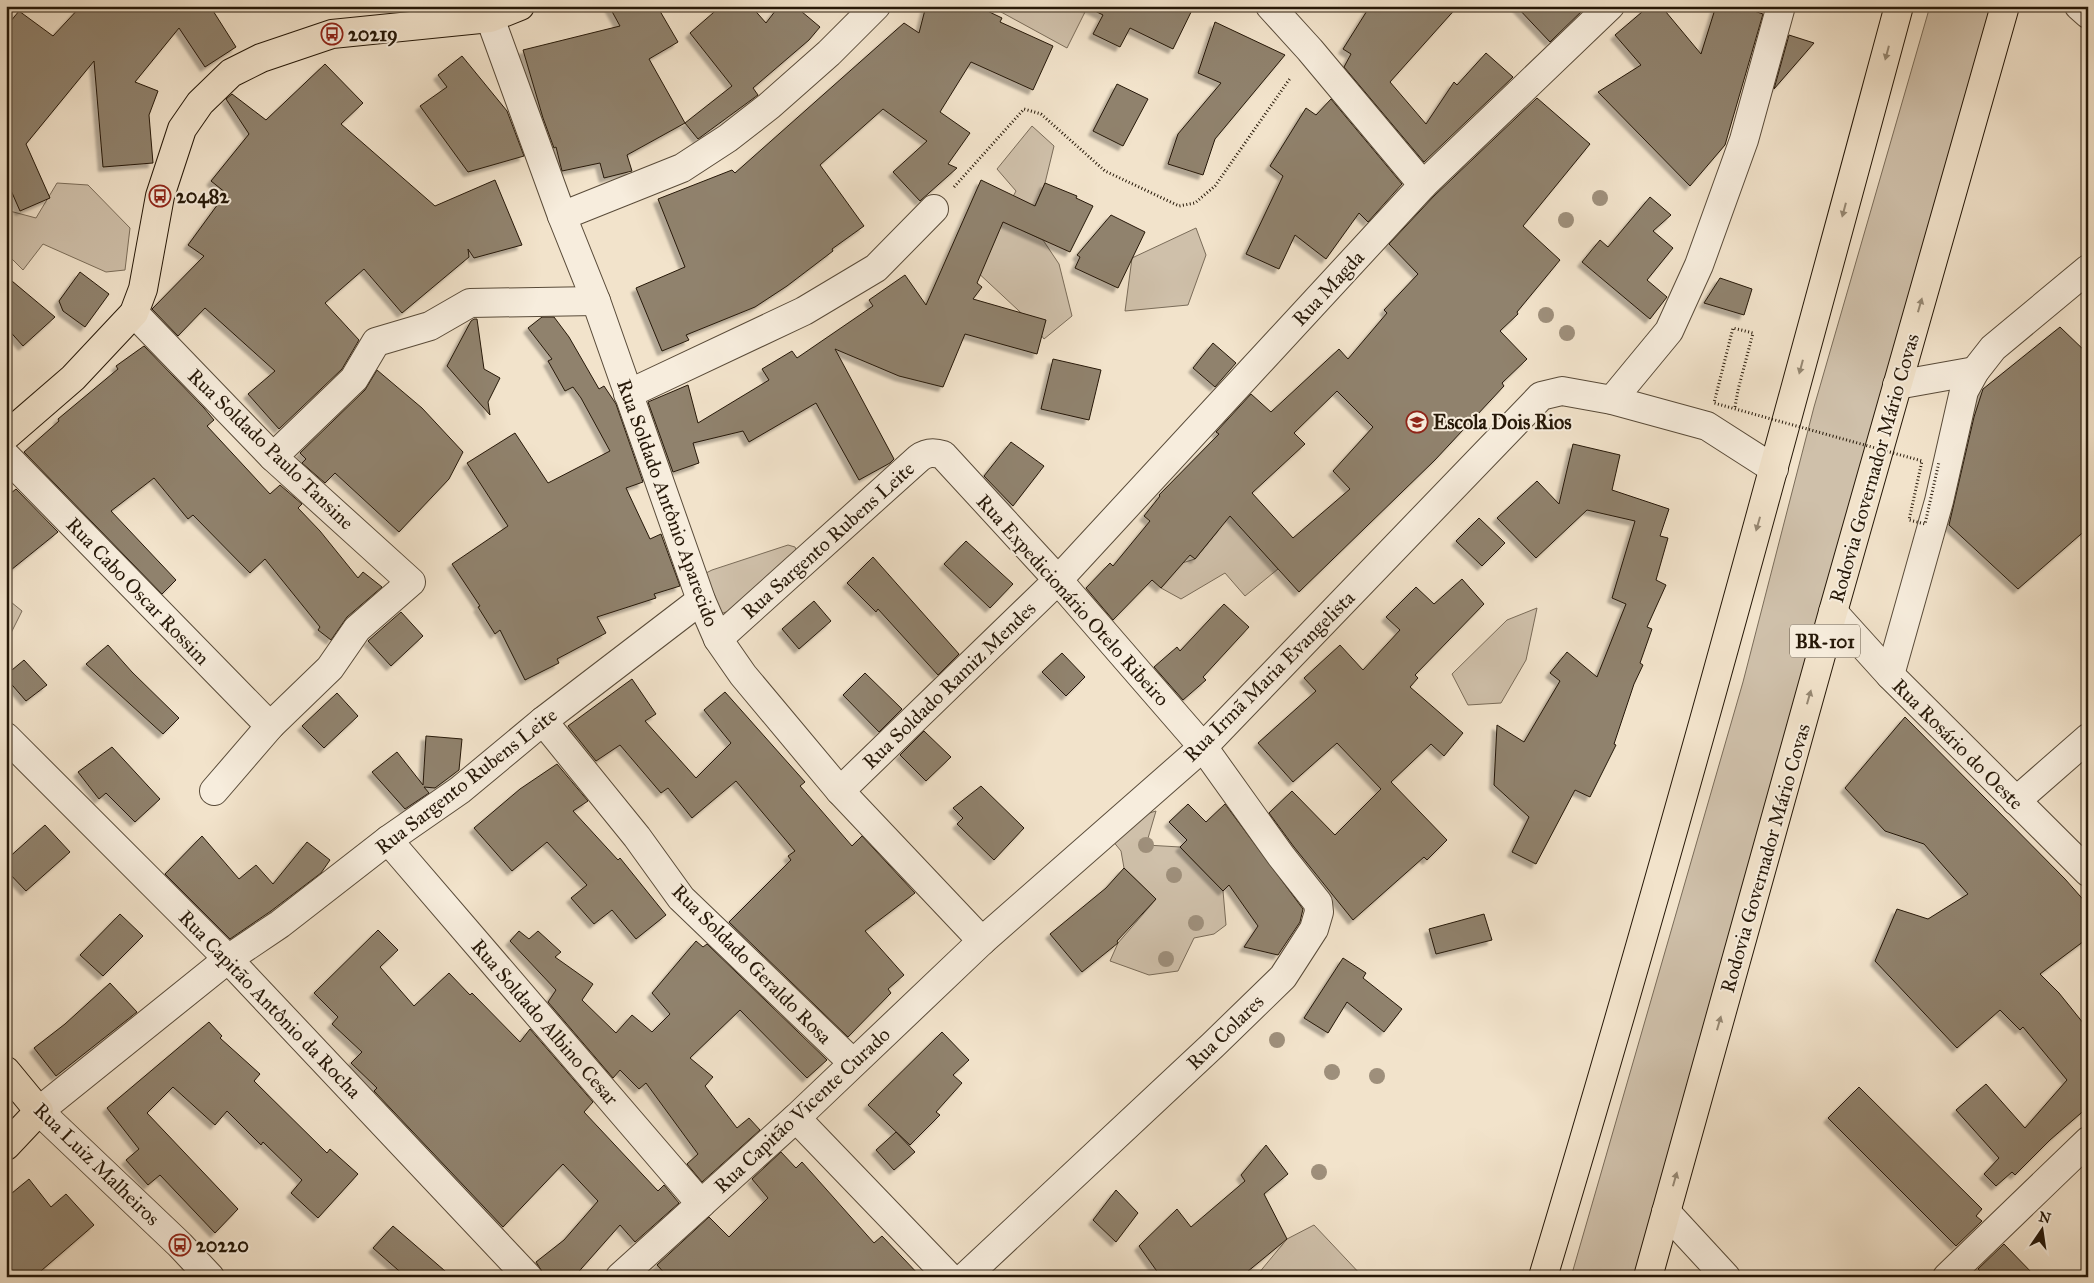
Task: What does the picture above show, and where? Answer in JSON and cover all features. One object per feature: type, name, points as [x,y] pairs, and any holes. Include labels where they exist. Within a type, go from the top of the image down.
[{"type":"main road","points":[[6,436],[74,378],[134,313],[143,290],[160,196],[182,129],[200,103],[231,73],[261,58],[332,34],[490,18],[520,6]]},
{"type":"main road","points":[[1543,1277],[1593,1110],[1774,469],[1899,6]]},
{"type":"main road","name":"Rodovia Governador Mário Covas","points":[[1648,1277],[1833,612],[2005,6]]},
{"type":"main road","name":"Rua Luiz Malheiros","points":[[6,1071],[39,1111]]},
{"type":"main road","points":[[6,1146],[39,1111]]},
{"type":"street","points":[[562,216],[682,168],[728,138],[792,86],[829,53],[876,6]]},
{"type":"street","points":[[1270,6],[1310,50],[1423,185]]},
{"type":"street","name":"Rua Magda","points":[[1058,580],[1423,185],[1610,6]]},
{"type":"street","points":[[1774,469],[1707,426],[1612,400],[1669,331],[1699,265],[1744,140],[1781,6]]},
{"type":"street","points":[[2079,6],[2088,14]]},
{"type":"street","name":"Rua Soldado Antônio Aparecido","points":[[490,18],[562,216],[596,301],[701,600],[718,639],[743,676],[840,791],[982,941]]},
{"type":"street","points":[[628,394],[804,312],[876,268],[934,209]]},
{"type":"street","points":[[1890,675],[1939,501],[1964,391],[1975,370],[1993,348],[2088,269]]},
{"type":"street","points":[[273,457],[354,379],[376,342],[430,326],[470,303],[596,301]]},
{"type":"street","name":"Rua Soldado Paulo Tansine","points":[[134,313],[273,457],[411,582],[357,629],[330,668],[270,726]]},
{"type":"street","points":[[1898,385],[1975,370]]},
{"type":"street","name":"Rua Irmã Maria Evangelista","points":[[982,941],[1203,747],[1541,396],[1562,391],[1612,400]]},
{"type":"street","name":"Rua Sargento Rubens Leite","points":[[718,639],[919,458],[933,452],[943,455]]},
{"type":"street","name":"Rua Expedicionário Otelo Ribeiro","points":[[943,455],[1058,580],[1203,747]]},
{"type":"street","name":"Rua Cabo Oscar Rossim","points":[[6,456],[270,726]]},
{"type":"street","name":"Rua Soldado Ramiz Mendes","points":[[840,791],[1058,580]]},
{"type":"street","name":"Rua Sargento Rubens Leite","points":[[39,1111],[228,958],[280,924],[388,840],[460,790],[543,721],[701,600]]},
{"type":"street","name":"Rua Rosário do Oeste","points":[[1833,612],[1890,675],[2088,872]]},
{"type":"street","name":"Rua Soldado Geraldo Rosa","points":[[543,721],[638,837],[680,898],[853,1063]]},
{"type":"street","points":[[214,791],[270,726]]},
{"type":"street","name":"Rua Capitão Antônio da Rocha","points":[[6,737],[228,958],[528,1277]]},
{"type":"street","points":[[2016,801],[2088,738]]},
{"type":"street","name":"Rua Colares","points":[[965,1277],[1283,977],[1314,929],[1319,912],[1318,903],[1281,856],[1203,747]]},
{"type":"street","name":"Rua Soldado Albino Cesar","points":[[388,840],[701,1204]]},
{"type":"street","name":"Rua Capitão Vicente Curado","points":[[620,1277],[796,1118],[982,941]]},
{"type":"street","name":"Rua Luiz Malheiros","points":[[39,1111],[180,1245],[210,1277]]},
{"type":"street","points":[[796,1118],[949,1277]]},
{"type":"street","points":[[1947,1277],[2088,1142]]},
{"type":"street","points":[[1666,1212],[1726,1277]]},
{"type":"path","points":[[934,209],[1024,109],[1041,114],[1105,171],[1179,206],[1196,202],[1215,186],[1310,50]]},
{"type":"path","points":[[1738,390],[1753,333],[1733,328],[1714,403],[1922,461],[1909,520],[1925,524],[1939,462]]},
{"type":"shaded area","points":[[990,6],[1088,6],[1067,48]]},
{"type":"shaded area","points":[[1930,6],[1992,6],[1641,1277],[1571,1277],[1743,682],[1814,407]]},
{"type":"shaded area","points":[[1032,126],[1054,146],[1045,183],[1024,231],[1043,240],[1059,264],[1072,316],[1044,339],[1033,324],[974,269],[1016,191],[997,169]]},
{"type":"shaded area","points":[[57,183],[88,185],[130,228],[125,270],[106,272],[43,244],[23,270],[6,253],[6,210],[36,218]]},
{"type":"shaded area","points":[[1196,228],[1206,255],[1188,305],[1125,311],[1132,258]]},
{"type":"shaded area","points":[[1212,492],[1278,569],[1245,596],[1225,573],[1181,599],[1161,588],[1182,563],[1195,559],[1218,531]]},
{"type":"shaded area","points":[[788,545],[795,547],[797,552],[729,611],[720,614],[706,573]]},
{"type":"shaded area","points":[[6,598],[22,611],[11,633],[6,636]]},
{"type":"shaded area","points":[[1537,608],[1526,660],[1501,703],[1468,705],[1452,674],[1507,620]]},
{"type":"shaded area","points":[[1156,811],[1146,845],[1180,847],[1223,891],[1226,925],[1214,934],[1194,938],[1178,971],[1149,975],[1110,961],[1118,943],[1156,899],[1124,868],[1121,851],[1112,840],[1136,817]]},
{"type":"shaded area","points":[[1314,1225],[1363,1277],[1259,1277],[1258,1274],[1287,1239]]},
{"type":"building","points":[[81,6],[210,6],[236,47],[205,67],[179,28],[135,82],[158,91],[149,115],[153,163],[103,167],[94,61],[26,144],[50,198],[20,211],[6,179],[6,27],[19,11],[53,36]]},
{"type":"building","points":[[609,6],[657,6],[678,42],[649,59],[685,123],[627,155],[632,171],[604,178],[600,163],[562,171],[556,147],[554,148],[543,118],[523,50],[620,26]]},
{"type":"building","points":[[721,6],[751,6],[766,23],[779,6],[795,6],[820,27],[809,40],[753,88],[758,95],[698,139],[685,123],[732,86],[690,33]]},
{"type":"building","points":[[926,6],[977,6],[1002,18],[1000,22],[1053,46],[1033,90],[971,62],[940,112],[970,133],[948,164],[957,168],[920,201],[893,172],[927,141],[883,109],[820,165],[864,226],[832,249],[833,251],[787,286],[755,307],[686,335],[689,340],[662,351],[636,288],[685,267],[658,199],[732,170],[735,173],[904,23],[919,33]]},
{"type":"building","points":[[1085,6],[1194,6],[1173,49],[1130,28],[1120,47],[1093,34],[1103,15]]},
{"type":"building","points":[[1370,6],[1458,6],[1390,82],[1426,124],[1454,82],[1457,85],[1486,53],[1513,77],[1424,162],[1344,67],[1351,54],[1343,49]]},
{"type":"building","points":[[1516,6],[1587,6],[1550,42]]},
{"type":"building","points":[[1649,6],[1661,6],[1701,54],[1716,6],[1739,6],[1763,14],[1725,145],[1690,186],[1598,92],[1641,65],[1615,35]]},
{"type":"building","points":[[1215,22],[1285,55],[1215,139],[1203,175],[1168,164],[1178,134],[1221,83],[1198,73]]},
{"type":"building","points":[[1789,35],[1814,43],[1774,89]]},
{"type":"building","points":[[462,56],[507,111],[524,156],[468,172],[420,106],[447,87],[438,75]]},
{"type":"building","points":[[325,64],[363,103],[341,124],[435,206],[495,180],[522,245],[474,258],[468,249],[469,257],[402,313],[364,269],[325,303],[359,340],[342,369],[279,429],[248,394],[275,371],[205,308],[178,336],[152,309],[204,256],[188,245],[226,193],[211,181],[249,134],[226,99],[232,94],[266,120]]},
{"type":"building","points":[[1117,84],[1148,99],[1123,146],[1093,131]]},
{"type":"building","points":[[1537,98],[1590,144],[1523,226],[1560,260],[1517,312],[1518,314],[1500,331],[1527,359],[1502,383],[1504,386],[1435,460],[1299,592],[1230,516],[1195,559],[1190,555],[1161,588],[1152,580],[1113,620],[1086,588],[1110,563],[1113,566],[1150,521],[1144,516],[1159,495],[1219,434],[1216,432],[1251,394],[1271,412],[1339,349],[1348,359],[1387,313],[1384,310],[1418,274],[1389,244],[1434,196]],"holes":[[[1337,391],[1373,427],[1333,471],[1350,489],[1293,538],[1252,493],[1305,444],[1294,433]]]},
{"type":"building","points":[[1331,99],[1402,184],[1368,222],[1359,213],[1326,259],[1295,235],[1279,269],[1246,254],[1283,176],[1270,166],[1306,108],[1316,115]]},
{"type":"building","points":[[981,180],[1035,206],[1045,183],[1077,196],[1076,198],[1093,206],[1070,252],[1003,222],[977,283],[982,287],[973,299],[1046,320],[1037,354],[965,334],[943,387],[899,376],[835,349],[894,459],[890,463],[859,480],[816,403],[749,442],[743,431],[693,443],[699,463],[673,472],[648,402],[688,385],[698,423],[769,380],[762,369],[792,351],[797,358],[873,306],[869,300],[905,275],[926,305]]},
{"type":"building","points":[[1650,197],[1671,215],[1653,231],[1673,248],[1647,280],[1667,297],[1650,319],[1582,262],[1600,240],[1608,247]]},
{"type":"building","points":[[1111,215],[1145,232],[1118,288],[1075,268],[1080,257],[1077,255]]},
{"type":"building","points":[[80,272],[109,294],[85,327],[63,311],[59,301]]},
{"type":"building","points":[[6,276],[55,317],[23,346],[6,327]]},
{"type":"building","points":[[1720,278],[1752,289],[1744,315],[1704,303]]},
{"type":"building","points":[[542,317],[554,317],[569,337],[599,389],[604,386],[616,404],[643,482],[626,488],[650,539],[661,534],[680,586],[654,594],[656,598],[597,617],[606,633],[557,659],[559,663],[525,680],[500,630],[495,634],[478,607],[480,606],[452,564],[508,526],[467,463],[515,433],[548,483],[610,451],[581,398],[573,387],[565,391],[548,361],[552,359],[528,328]]},
{"type":"building","points":[[477,319],[484,369],[500,378],[488,402],[490,415],[447,366],[471,321]]},
{"type":"building","points":[[2060,327],[2088,354],[2088,528],[2018,589],[1949,525],[1974,417],[1983,389]]},
{"type":"building","points":[[1213,343],[1236,363],[1215,387],[1193,368]]},
{"type":"building","points":[[144,346],[204,408],[214,420],[207,426],[270,494],[280,485],[302,504],[298,508],[320,531],[358,578],[363,572],[382,587],[347,617],[331,640],[318,630],[320,627],[265,559],[250,573],[193,515],[188,519],[154,478],[111,511],[176,580],[162,594],[24,452],[59,421],[58,419],[118,369],[116,366]]},
{"type":"building","points":[[1053,359],[1101,370],[1089,420],[1041,409]]},
{"type":"building","points":[[377,370],[422,408],[463,452],[449,479],[399,532],[335,473],[325,483],[302,463],[306,459],[300,453],[365,390]]},
{"type":"building","points":[[1011,442],[1044,466],[1013,506],[984,476]]},
{"type":"building","points":[[1573,444],[1620,455],[1612,490],[1669,509],[1660,536],[1668,538],[1656,580],[1666,585],[1647,627],[1652,629],[1640,663],[1643,665],[1634,684],[1614,744],[1616,745],[1590,797],[1575,790],[1536,864],[1512,852],[1529,817],[1494,785],[1497,725],[1524,742],[1560,681],[1550,673],[1567,652],[1597,677],[1626,604],[1612,598],[1635,521],[1587,510],[1536,558],[1497,518],[1537,481],[1559,504]]},
{"type":"building","points":[[16,489],[58,532],[6,574],[6,497]]},
{"type":"building","points":[[1479,518],[1505,543],[1482,566],[1456,541]]},
{"type":"building","points":[[966,541],[1013,584],[990,608],[944,564]]},
{"type":"building","points":[[873,557],[959,654],[938,675],[878,609],[876,612],[847,583]]},
{"type":"building","points":[[1462,579],[1484,604],[1415,675],[1418,678],[1410,687],[1463,733],[1444,756],[1431,744],[1391,782],[1447,840],[1427,860],[1424,857],[1353,920],[1269,813],[1292,791],[1335,835],[1381,789],[1337,743],[1293,782],[1258,743],[1316,691],[1304,678],[1340,645],[1363,670],[1400,630],[1386,617],[1416,587],[1434,604]]},
{"type":"building","points":[[814,601],[831,621],[799,649],[782,629]]},
{"type":"building","points":[[1224,604],[1249,627],[1203,677],[1206,680],[1183,700],[1154,667],[1177,647],[1180,651]]},
{"type":"building","points":[[401,612],[423,636],[391,666],[368,641]]},
{"type":"building","points":[[108,645],[132,672],[179,718],[163,734],[86,664]]},
{"type":"building","points":[[1062,653],[1085,677],[1066,696],[1042,672]]},
{"type":"building","points":[[24,660],[47,685],[26,701],[6,678],[6,675]]},
{"type":"building","points":[[865,673],[902,709],[879,732],[843,695]]},
{"type":"building","points":[[632,679],[656,714],[645,721],[696,778],[731,743],[704,710],[725,692],[805,782],[800,786],[852,846],[862,836],[915,893],[865,931],[904,975],[888,989],[891,993],[848,1037],[729,922],[791,860],[788,856],[795,851],[736,781],[692,818],[668,788],[661,793],[620,745],[596,761],[568,726]]},
{"type":"building","points":[[337,693],[358,716],[324,748],[302,726]]},
{"type":"building","points":[[1905,717],[2065,879],[2088,905],[2088,938],[2040,974],[2059,993],[2088,1029],[2088,1107],[2050,1140],[2015,1175],[2012,1172],[1996,1186],[1984,1174],[1999,1158],[1956,1110],[1986,1084],[2025,1128],[2067,1080],[2023,1027],[2020,1030],[2000,1010],[1957,1048],[1875,961],[1897,909],[1928,919],[1968,894],[1924,844],[1885,831],[1845,788]]},
{"type":"building","points":[[924,731],[951,757],[926,781],[900,755]]},
{"type":"building","points":[[426,736],[462,739],[459,770],[435,788],[424,787],[429,793],[405,809],[372,772],[397,752],[423,785]]},
{"type":"building","points":[[112,747],[160,799],[135,822],[106,793],[99,799],[78,772]]},
{"type":"building","points":[[557,764],[588,801],[573,811],[618,860],[620,858],[666,915],[636,939],[612,910],[594,924],[571,898],[587,885],[547,842],[512,871],[474,828],[520,789]]},
{"type":"building","points":[[981,786],[1024,828],[994,860],[957,824],[963,818],[953,808]]},
{"type":"building","points":[[1188,804],[1206,822],[1225,804],[1303,909],[1300,922],[1278,955],[1244,947],[1258,926],[1229,885],[1223,891],[1180,847],[1187,840],[1169,822]]},
{"type":"building","points":[[45,825],[70,852],[26,891],[6,870],[6,860]]},
{"type":"building","points":[[202,836],[239,879],[256,865],[273,884],[307,842],[330,860],[321,873],[230,939],[165,874]]},
{"type":"building","points":[[1124,868],[1156,899],[1117,941],[1118,943],[1082,972],[1050,934],[1106,888]]},
{"type":"building","points":[[120,914],[143,936],[103,976],[80,955]]},
{"type":"building","points":[[1484,914],[1492,940],[1436,954],[1429,929]]},
{"type":"building","points":[[378,930],[398,950],[380,967],[414,1006],[449,973],[470,995],[472,993],[520,1042],[530,1029],[593,1102],[584,1112],[658,1191],[664,1185],[679,1203],[635,1242],[620,1225],[574,1277],[543,1277],[543,1273],[536,1262],[564,1240],[598,1201],[563,1164],[503,1227],[374,1091],[377,1088],[351,1063],[362,1052],[332,1024],[338,1017],[314,993]]},
{"type":"building","points":[[519,931],[529,939],[538,931],[561,952],[555,957],[593,984],[582,1000],[616,1033],[632,1015],[652,1032],[670,1014],[652,993],[696,941],[703,947],[707,944],[827,1060],[807,1078],[740,1010],[690,1058],[713,1077],[705,1086],[737,1128],[749,1118],[760,1130],[702,1182],[687,1164],[698,1154],[646,1083],[639,1089],[620,1070],[613,1078],[548,1002],[556,990],[510,941]]},
{"type":"building","points":[[1343,958],[1366,973],[1363,978],[1402,1009],[1384,1032],[1347,1002],[1328,1033],[1304,1018]]},
{"type":"building","points":[[110,983],[137,1012],[56,1076],[34,1048],[65,1024]]},
{"type":"building","points":[[209,1022],[222,1036],[220,1038],[260,1074],[254,1081],[327,1153],[330,1149],[358,1174],[318,1218],[291,1193],[302,1180],[263,1142],[261,1145],[227,1111],[215,1125],[173,1087],[147,1113],[238,1209],[215,1233],[160,1175],[148,1185],[126,1160],[139,1149],[107,1108]]},
{"type":"building","points":[[942,1032],[969,1060],[953,1075],[962,1083],[936,1112],[940,1115],[910,1145],[868,1105]]},
{"type":"building","points":[[1859,1087],[1982,1209],[1976,1216],[1982,1221],[1956,1246],[1828,1118]]},
{"type":"building","points":[[896,1132],[915,1152],[894,1170],[876,1150]]},
{"type":"building","points":[[1266,1145],[1288,1174],[1264,1194],[1287,1239],[1241,1277],[1161,1277],[1139,1246],[1177,1209],[1191,1227],[1245,1181],[1241,1175]]},
{"type":"building","points":[[781,1152],[796,1168],[802,1162],[874,1243],[882,1236],[921,1277],[668,1277],[657,1265],[709,1217],[729,1237],[768,1198],[752,1179]]},
{"type":"building","points":[[29,1179],[51,1207],[66,1194],[94,1225],[34,1277],[6,1277],[6,1198]]},
{"type":"building","points":[[1116,1190],[1138,1213],[1116,1242],[1093,1220]]},
{"type":"building","points":[[393,1226],[452,1277],[406,1277],[373,1248]]},
{"type":"building","points":[[2004,1244],[2036,1277],[1986,1277],[1978,1269]]},
{"type":"place","name":"20219","points":[[332,34]]},
{"type":"place","name":"20482","points":[[160,196]]},
{"type":"place","name":"Escola Dois Rios","points":[[1417,422]]},
{"type":"place","name":"20220","points":[[180,1245]]}]
